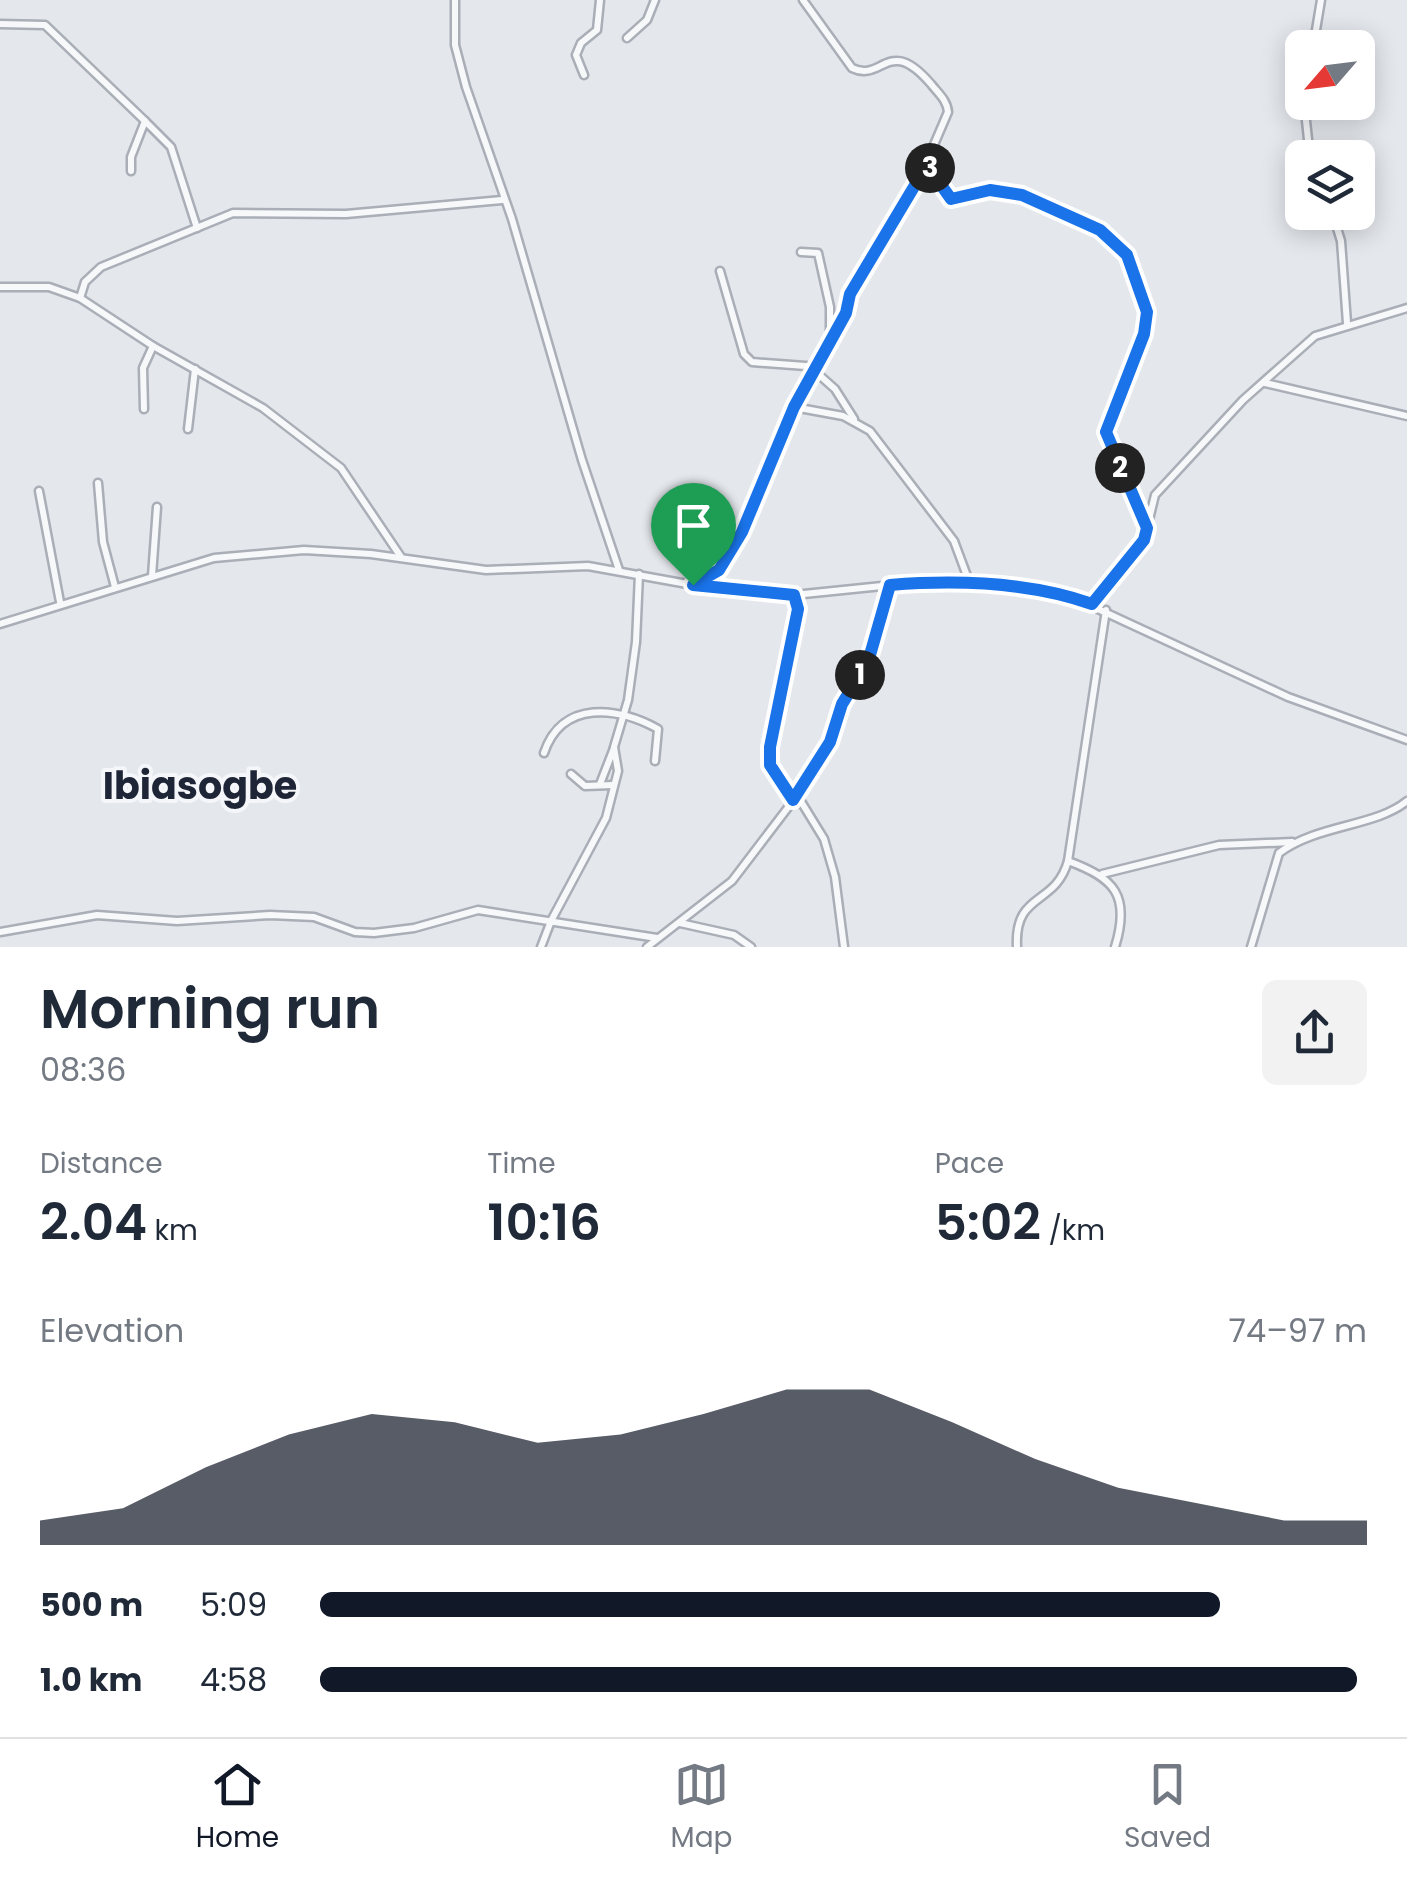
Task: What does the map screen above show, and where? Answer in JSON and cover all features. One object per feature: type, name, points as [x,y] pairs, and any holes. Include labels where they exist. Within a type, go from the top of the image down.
[{"type":"street","points":[[455,0],[452,20],[458,60],[502,200],[512,219],[582,460],[620,570]]},
{"type":"street","points":[[584,75],[576,55],[581,43],[597,30],[600,0]]},
{"type":"street","points":[[627,38],[647,20],[654,0]]},
{"type":"street","points":[[693,585],[716,573],[742,532],[794,407],[818,370],[830,335],[846,313],[850,294],[927,165],[948,112],[947,103],[919,70],[900,59],[856,71],[803,0]]},
{"type":"street","points":[[1316,30],[1321,0]]},
{"type":"street","points":[[0,24],[45,25],[171,147],[198,228]]},
{"type":"street","points":[[131,171],[131,157],[145,121]]},
{"type":"street","points":[[927,165],[951,199],[990,190],[1022,195],[1100,230],[1127,255],[1147,312],[1144,334],[1106,432],[1147,528]]},
{"type":"street","points":[[80,298],[84,282],[101,268],[233,214],[346,214],[454,208],[502,200]]},
{"type":"street","points":[[1338,230],[1348,324]]},
{"type":"street","points":[[801,252],[818,253],[830,307],[830,335]]},
{"type":"street","points":[[720,271],[744,354],[752,362],[818,370],[855,420]]},
{"type":"street","points":[[0,287],[49,287],[80,298],[153,346],[263,408],[341,468],[402,558]]},
{"type":"street","points":[[1092,604],[1135,557],[1155,495],[1243,400],[1315,336],[1407,308]]},
{"type":"street","points":[[144,410],[143,368],[153,346]]},
{"type":"street","points":[[822,356],[828,380]]},
{"type":"street","points":[[188,428],[195,369]]},
{"type":"street","points":[[1265,384],[1407,416]]},
{"type":"street","points":[[794,407],[855,420],[870,430],[954,541],[970,584]]},
{"type":"street","points":[[98,483],[103,542],[114,587]]},
{"type":"street","points":[[39,491],[60,602]]},
{"type":"street","points":[[152,576],[156,507]]},
{"type":"street","points":[[0,624],[60,602],[214,558],[304,550],[486,570],[620,570],[693,585],[794,595],[890,585],[970,584],[1072,597],[1092,604],[1288,697],[1407,740]]},
{"type":"street","points":[[716,573],[716,588]]},
{"type":"street","points":[[600,784],[624,712],[636,642],[639,574]]},
{"type":"street","points":[[647,947],[732,881],[795,797],[830,742],[842,704],[868,662],[890,585]]},
{"type":"street","points":[[794,595],[798,609],[770,747],[770,765],[824,839],[835,877],[844,947]]},
{"type":"street","points":[[1017,947],[1018,916],[1029,903],[1058,886],[1068,861],[1106,610]]},
{"type":"street","points":[[544,752],[548,740],[569,722],[598,710],[624,712],[658,730],[655,761]]},
{"type":"street","points":[[542,947],[550,921],[590,854],[618,771],[614,747]]},
{"type":"street","points":[[571,774],[585,786],[613,785]]},
{"type":"street","points":[[1102,874],[1219,845],[1294,842],[1407,801]]},
{"type":"street","points":[[1279,853],[1294,842]]},
{"type":"street","points":[[1251,947],[1279,853],[1277,844]]},
{"type":"street","points":[[1068,861],[1102,874],[1113,884],[1122,918],[1115,947]]},
{"type":"street","points":[[0,932],[97,915],[177,921],[303,915],[366,933],[414,928],[478,910],[658,938]]},
{"type":"street","points":[[680,923],[734,935],[752,947]]},
{"type":"district","name":"Ibiasogbe","points":[[200,785]]},
{"type":"route","points":[[927,165],[951,199],[990,190],[1022,195],[1064,210],[1100,230],[1127,255],[1142,288],[1147,312],[1144,334],[1106,432],[1147,528],[1135,557],[1092,604],[1072,597],[970,584],[890,585],[868,662],[842,704],[830,742],[793,800],[770,765],[770,747],[798,609],[794,595],[693,585],[708,580],[719,570],[742,532],[794,407],[817,373],[830,335],[846,313],[850,294],[927,165]]}]
